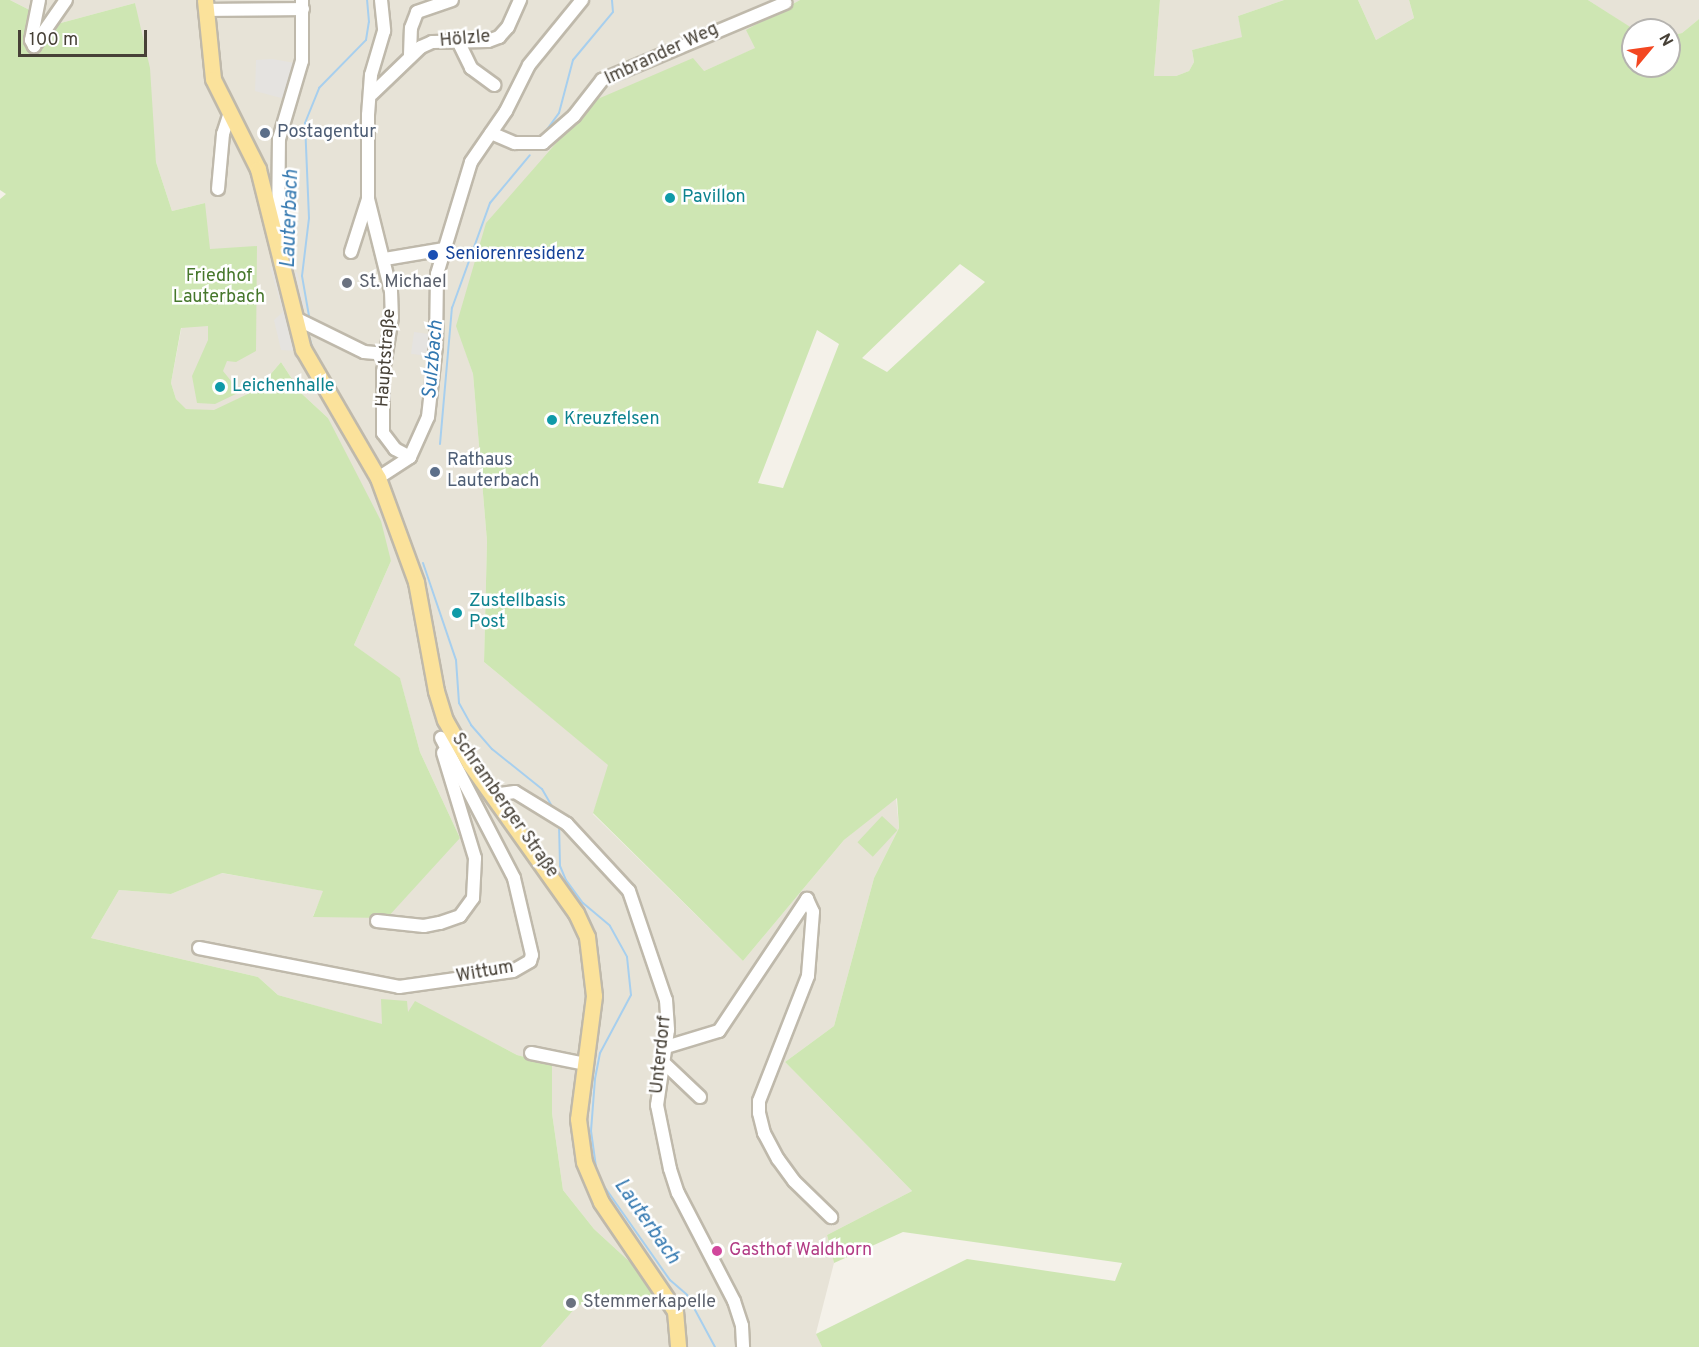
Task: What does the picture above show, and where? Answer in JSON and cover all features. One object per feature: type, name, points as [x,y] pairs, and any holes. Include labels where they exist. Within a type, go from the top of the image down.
[{"type":"main road","name":"Schramberger Straße","points":[[206,5],[210,68],[258,169],[295,318],[315,371],[378,478],[416,582],[436,692],[446,720],[493,795],[556,883],[587,937],[594,996],[578,1119],[584,1162],[601,1202],[675,1311],[678,1347]]},
{"type":"street","points":[[39,0],[31,40],[33,46],[39,43],[66,0]]},
{"type":"street","name":"Hauptstraße","points":[[381,0],[384,31],[371,75],[368,199],[385,259],[392,316],[386,354],[383,433],[394,449],[410,457]]},
{"type":"street","points":[[410,55],[411,28],[417,12],[452,0]]},
{"type":"street","name":"Hölzle","points":[[372,94],[410,55],[432,42],[488,41],[499,37],[508,27],[520,0]]},
{"type":"street","points":[[378,478],[410,457],[423,433],[432,399],[435,291],[444,249],[467,171],[529,65],[582,0]]},
{"type":"street","name":"Imbrander Weg","points":[[491,133],[515,143],[543,143],[574,116],[602,80],[785,3]]},
{"type":"street","points":[[206,5],[303,4],[302,61],[279,139],[278,245]]},
{"type":"street","points":[[458,40],[471,68],[494,85]]},
{"type":"street","points":[[218,189],[223,134],[230,112]]},
{"type":"street","points":[[351,252],[368,199]]},
{"type":"street","points":[[385,259],[444,249]]},
{"type":"street","points":[[295,318],[364,352],[386,354]]},
{"type":"street","points":[[377,921],[423,926],[440,923],[460,916],[473,898],[475,858],[443,755],[441,738],[446,720]]},
{"type":"street","name":"Wittum","points":[[199,948],[399,987],[513,971],[530,961],[532,955],[514,878],[441,738]]},
{"type":"street","name":"Unterdorf","points":[[493,795],[515,792],[563,822],[586,841],[629,891],[662,983],[668,1018],[657,1105],[672,1178],[734,1301],[742,1326],[743,1347]]},
{"type":"street","points":[[666,1047],[719,1031],[807,899],[813,912],[808,976],[759,1101],[759,1113],[764,1133],[778,1158],[794,1181],[831,1217]]},
{"type":"street","points":[[531,1053],[585,1064]]},
{"type":"street","points":[[663,1062],[700,1097]]},
{"type":"shaded area","points":[[10,0],[800,0],[747,30],[756,48],[704,71],[457,326],[473,374],[487,541],[484,662],[609,765],[593,814],[743,961],[844,840],[896,797],[899,828],[874,878],[834,1026],[785,1062],[912,1191],[827,1235],[834,1263],[816,1333],[822,1347],[541,1347],[578,1305],[657,1296],[630,1262],[594,1229],[563,1190],[552,1113],[551,1064],[517,1055],[415,1002],[398,1029],[278,995],[258,977],[91,938],[119,890],[171,894],[221,873],[324,891],[313,916],[460,838],[420,752],[400,679],[354,645],[391,561],[328,418],[301,393],[281,362],[258,389],[214,411],[185,409],[176,399],[171,383],[205,203],[172,211],[156,162],[135,3],[57,24]]},
{"type":"shaded area","points":[[1160,0],[1284,0],[1238,16],[1243,37],[1192,50],[1194,62],[1189,71],[1176,76],[1154,76]]},
{"type":"shaded area","points":[[1358,0],[1409,0],[1414,18],[1376,40]]},
{"type":"shaded area","points":[[1588,0],[1699,0],[1699,19],[1682,33],[1681,18],[1621,18],[1621,21]]},
{"type":"shaded area","points":[[272,59],[295,63],[285,99],[255,91],[256,60]]},
{"type":"shaded area","points":[[278,265],[281,276],[297,272],[306,308],[289,313],[300,351],[281,350],[274,320],[283,312],[270,267]]},
{"type":"shaded area","points":[[414,332],[436,335],[433,357],[411,354]]},
{"type":"green space","name":"Friedhof Lauterbach","points":[[0,0],[10,0],[57,24],[135,3],[150,68],[156,162],[172,211],[205,203],[210,249],[257,246],[256,351],[236,362],[227,361],[223,371],[240,392],[215,404],[197,403],[192,376],[208,340],[208,326],[181,328],[171,383],[176,399],[186,409],[214,410],[258,389],[281,362],[301,393],[328,418],[381,521],[391,561],[354,645],[400,678],[420,752],[460,838],[387,918],[313,917],[323,891],[222,873],[171,894],[119,890],[91,938],[258,977],[278,995],[382,1024],[381,999],[407,1001],[408,1012],[415,1001],[517,1055],[552,1064],[552,1113],[563,1190],[594,1229],[630,1262],[657,1295],[578,1305],[541,1347],[0,1347],[0,199],[6,194],[0,190]]},
{"type":"green space","points":[[800,0],[1160,0],[1154,76],[1176,76],[1189,71],[1194,62],[1192,50],[1242,37],[1238,16],[1284,0],[1358,0],[1376,40],[1414,18],[1409,0],[1588,0],[1621,21],[1621,78],[1681,78],[1681,33],[1699,19],[1699,1347],[822,1347],[816,1334],[967,1259],[1115,1281],[1122,1263],[903,1232],[834,1263],[827,1235],[912,1191],[785,1062],[834,1026],[874,878],[899,828],[897,798],[844,840],[743,961],[593,813],[608,765],[484,662],[487,541],[473,374],[456,326],[486,223],[593,101],[693,58],[704,71],[755,48],[746,30]],"holes":[[[960,264],[985,282],[887,372],[862,358]],[[817,330],[839,344],[783,488],[758,483]]]},
{"type":"green space","points":[[882,816],[897,830],[873,857],[857,842]]},
{"type":"waterway","name":"Lauterbach","points":[[309,316],[302,276],[309,218],[305,123],[319,88],[366,40],[369,22],[367,0]]},
{"type":"waterway","name":"Sulzbach","points":[[543,135],[559,113],[573,60],[613,12],[612,0]]},
{"type":"waterway","name":"Sulzbach","points":[[440,444],[452,308],[490,203],[530,155]]},
{"type":"waterway","name":"Lauterbach","points":[[308,333],[315,356]]},
{"type":"waterway","name":"Lauterbach","points":[[328,376],[349,411]]},
{"type":"waterway","name":"Lauterbach","points":[[423,563],[456,660],[459,703],[471,725],[492,749],[542,789],[554,810]]},
{"type":"waterway","name":"Lauterbach","points":[[559,824],[560,866],[566,880],[583,903],[610,926],[627,957],[631,995],[600,1053],[595,1079],[591,1131],[597,1174]]},
{"type":"waterway","name":"Lauterbach","points":[[601,1182],[670,1280],[687,1295],[715,1347]]},
{"type":"place","name":"Postagentur","points":[[265,133]]},
{"type":"place","name":"Pavillon","points":[[670,198]]},
{"type":"place","name":"Seniorenresidenz","points":[[433,255]]},
{"type":"place","name":"St. Michael","points":[[347,283]]},
{"type":"place","name":"Leichenhalle","points":[[220,387]]},
{"type":"place","name":"Kreuzfelsen","points":[[552,420]]},
{"type":"place","name":"Rathaus Lauterbach","points":[[435,472]]},
{"type":"place","name":"Zustellbasis Post","points":[[457,613]]},
{"type":"place","name":"Gasthof Waldhorn","points":[[717,1251]]},
{"type":"place","name":"Stemmerkapelle","points":[[571,1303]]}]
